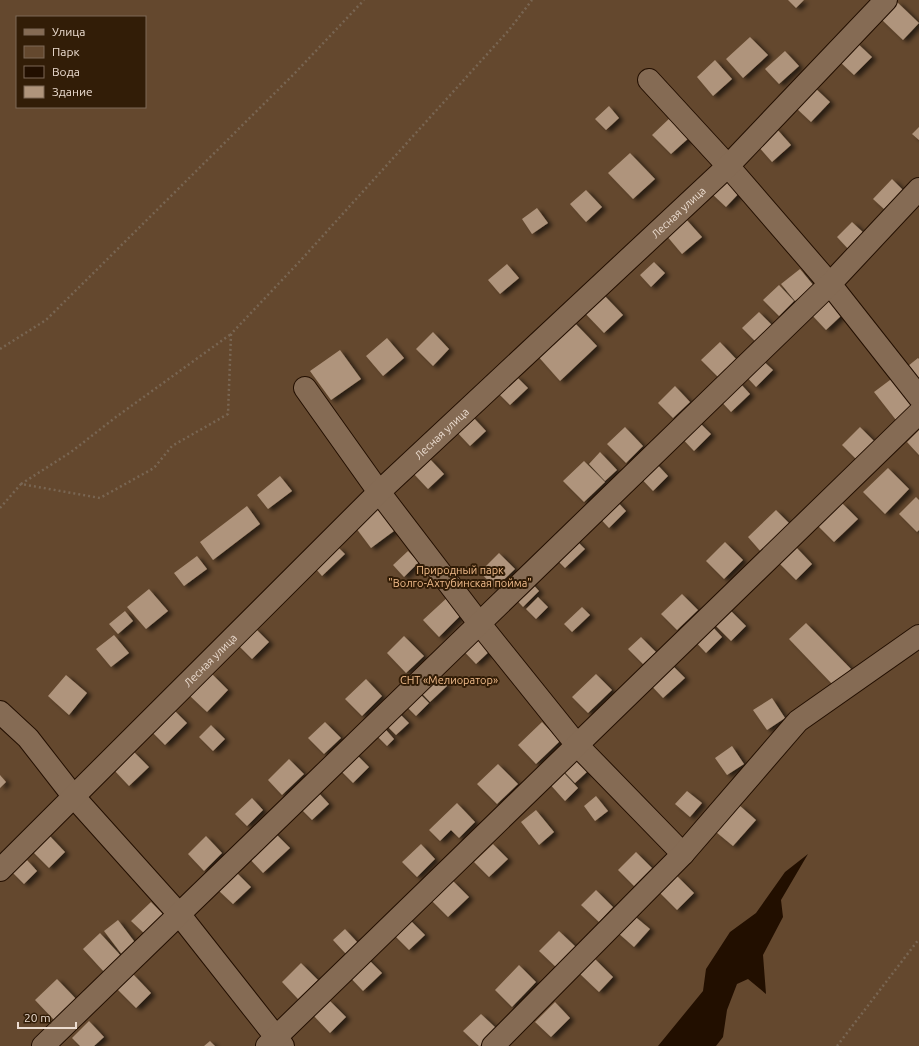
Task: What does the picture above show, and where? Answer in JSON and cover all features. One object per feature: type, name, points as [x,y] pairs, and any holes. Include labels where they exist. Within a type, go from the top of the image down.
[{"type":"street","name":"Лесная улица","points":[[0,870],[379,492],[728,166],[886,0]]},
{"type":"street","points":[[649,80],[728,166],[830,284],[919,397]]},
{"type":"street","points":[[43,1046],[830,284],[919,189]]},
{"type":"street","points":[[305,388],[379,492],[479,623],[577,745],[683,854]]},
{"type":"street","points":[[0,712],[28,738],[74,797],[179,914],[275,1043],[577,745],[919,413]]},
{"type":"street","points":[[494,1046],[683,854],[798,721],[919,636]]},
{"type":"path","points":[[0,349],[46,320],[290,79],[364,0]]},
{"type":"path","points":[[0,508],[21,484],[71,452],[116,417],[231,334],[301,260],[498,42],[532,0]]},
{"type":"path","points":[[21,484],[100,498],[154,468],[172,446],[228,414],[231,334]]},
{"type":"path","points":[[837,1046],[919,939]]},
{"type":"green space","name":"СНТ «Мелиоратор»","points":[[0,0],[919,0],[919,1046],[0,1046]]},
{"type":"water","points":[[808,854],[781,900],[783,917],[763,955],[766,994],[748,979],[737,984],[727,1010],[723,1037],[716,1046],[658,1046],[703,991],[706,969],[730,932],[756,913],[785,872]]},
{"type":"building","points":[[788,0],[804,0],[796,8]]},
{"type":"building","points":[[897,2],[919,23],[903,40],[881,19]]},
{"type":"building","points":[[750,37],[768,55],[743,78],[726,59]]},
{"type":"building","points":[[856,42],[872,57],[854,75],[839,61]]},
{"type":"building","points":[[785,51],[799,66],[779,84],[765,69]]},
{"type":"building","points":[[715,60],[732,79],[713,96],[697,77]]},
{"type":"building","points":[[814,87],[830,102],[811,122],[795,107]]},
{"type":"building","points":[[609,106],[619,118],[606,130],[595,119]]},
{"type":"building","points":[[672,116],[691,136],[671,154],[652,135]]},
{"type":"building","points":[[919,127],[919,140],[912,134]]},
{"type":"building","points":[[776,128],[791,145],[772,162],[757,145]]},
{"type":"building","points":[[630,153],[655,179],[633,199],[608,173]]},
{"type":"building","points":[[726,175],[742,190],[726,207],[710,192]]},
{"type":"building","points":[[892,179],[903,190],[884,209],[873,199]]},
{"type":"building","points":[[586,190],[602,207],[586,222],[570,204]]},
{"type":"building","points":[[537,208],[548,223],[532,234],[522,219]]},
{"type":"building","points":[[685,218],[702,237],[682,254],[666,235]]},
{"type":"building","points":[[852,222],[868,237],[852,253],[837,237]]},
{"type":"building","points":[[654,262],[665,273],[651,287],[640,275]]},
{"type":"building","points":[[507,264],[519,278],[500,294],[488,280]]},
{"type":"building","points":[[800,269],[814,286],[795,301],[781,284]]},
{"type":"building","points":[[779,285],[794,301],[779,316],[763,300]]},
{"type":"building","points":[[602,293],[623,315],[604,333],[583,311]]},
{"type":"building","points":[[828,298],[843,314],[826,330],[811,314]]},
{"type":"building","points":[[759,312],[773,326],[756,342],[742,328]]},
{"type":"building","points":[[572,320],[597,346],[560,381],[536,354]]},
{"type":"building","points":[[433,332],[449,349],[433,366],[416,349]]},
{"type":"building","points":[[387,338],[404,358],[383,376],[366,356]]},
{"type":"building","points":[[720,342],[737,360],[719,378],[701,360]]},
{"type":"building","points":[[340,350],[361,379],[331,400],[310,371]]},
{"type":"building","points":[[918,358],[919,359],[919,390],[903,370]]},
{"type":"building","points":[[761,359],[773,370],[756,387],[745,375]]},
{"type":"building","points":[[516,376],[528,388],[510,405],[498,393]]},
{"type":"building","points":[[894,377],[915,405],[896,420],[874,392]]},
{"type":"building","points":[[738,381],[750,394],[731,412],[719,399]]},
{"type":"building","points":[[675,386],[690,402],[673,418],[658,403]]},
{"type":"building","points":[[471,415],[486,431],[470,446],[455,430]]},
{"type":"building","points":[[696,419],[711,434],[694,451],[679,435]]},
{"type":"building","points":[[625,427],[643,446],[626,463],[607,444]]},
{"type":"building","points":[[860,427],[877,444],[859,462],[842,445]]},
{"type":"building","points":[[919,430],[919,455],[907,442]]},
{"type":"building","points":[[600,452],[617,470],[605,481],[589,464]]},
{"type":"building","points":[[429,458],[444,474],[428,489],[413,473]]},
{"type":"building","points":[[652,459],[668,476],[653,491],[637,474]]},
{"type":"building","points":[[584,461],[605,482],[584,502],[563,481]]},
{"type":"building","points":[[888,468],[909,489],[885,514],[863,492]]},
{"type":"building","points":[[280,476],[292,491],[268,509],[257,495]]},
{"type":"building","points":[[612,496],[626,511],[609,528],[595,513]]},
{"type":"building","points":[[916,497],[919,500],[919,530],[917,532],[899,514]]},
{"type":"building","points":[[842,503],[858,519],[834,542],[818,526]]},
{"type":"building","points":[[379,504],[398,528],[371,548],[353,524]]},
{"type":"building","points":[[247,506],[260,524],[213,560],[200,542]]},
{"type":"building","points":[[776,510],[791,525],[762,553],[748,537]]},
{"type":"building","points":[[571,535],[585,549],[565,568],[551,554]]},
{"type":"building","points":[[725,542],[743,560],[724,579],[706,561]]},
{"type":"building","points":[[795,546],[812,564],[796,580],[778,562]]},
{"type":"building","points":[[338,547],[345,554],[322,576],[316,569]]},
{"type":"building","points":[[408,551],[419,562],[404,577],[393,565]]},
{"type":"building","points":[[499,553],[515,569],[495,588],[480,572]]},
{"type":"building","points":[[197,556],[207,569],[184,586],[174,573]]},
{"type":"building","points":[[528,579],[539,591],[523,607],[512,595]]},
{"type":"building","points":[[149,589],[168,611],[146,629],[127,607]]},
{"type":"building","points":[[682,594],[698,610],[677,630],[661,614]]},
{"type":"building","points":[[449,596],[464,612],[439,637],[423,620]]},
{"type":"building","points":[[538,597],[548,607],[536,619],[526,609]]},
{"type":"building","points":[[582,607],[590,615],[572,632],[564,624]]},
{"type":"building","points":[[728,608],[746,626],[731,641],[713,623]]},
{"type":"building","points":[[125,611],[133,621],[118,634],[109,624]]},
{"type":"building","points":[[709,623],[722,637],[706,653],[693,639]]},
{"type":"building","points":[[806,623],[851,669],[834,686],[789,639]]},
{"type":"building","points":[[474,626],[494,647],[476,664],[456,643]]},
{"type":"building","points":[[255,628],[269,642],[252,659],[238,645]]},
{"type":"building","points":[[114,635],[129,653],[111,667],[96,649]]},
{"type":"building","points":[[404,636],[424,656],[406,673],[387,653]]},
{"type":"building","points":[[641,637],[656,652],[643,664],[628,649]]},
{"type":"building","points":[[668,661],[685,678],[663,698],[647,681]]},
{"type":"building","points":[[431,670],[447,686],[430,702],[415,686]]},
{"type":"building","points":[[212,674],[228,690],[207,712],[190,696]]},
{"type":"building","points":[[596,674],[612,690],[588,713],[572,697]]},
{"type":"building","points":[[66,675],[87,693],[69,715],[48,696]]},
{"type":"building","points":[[366,679],[382,696],[362,716],[345,699]]},
{"type":"building","points":[[414,688],[429,703],[416,716],[401,701]]},
{"type":"building","points":[[772,698],[785,718],[767,730],[753,710]]},
{"type":"building","points":[[394,708],[409,723],[396,735],[381,720]]},
{"type":"building","points":[[174,710],[187,723],[165,745],[152,732]]},
{"type":"building","points":[[325,722],[341,738],[324,754],[308,738]]},
{"type":"building","points":[[542,722],[560,741],[536,764],[518,745]]},
{"type":"building","points":[[380,723],[394,739],[387,746],[372,731]]},
{"type":"building","points":[[211,725],[225,739],[213,751],[199,737]]},
{"type":"building","points":[[732,746],[744,764],[727,775],[715,758]]},
{"type":"building","points":[[352,750],[369,767],[353,783],[336,766]]},
{"type":"building","points":[[133,751],[149,767],[129,786],[114,770]]},
{"type":"building","points":[[572,755],[588,771],[575,783],[560,767]]},
{"type":"building","points":[[289,759],[304,774],[282,795],[268,780]]},
{"type":"building","points":[[498,764],[518,784],[497,804],[477,784]]},
{"type":"building","points":[[561,770],[578,788],[565,801],[548,782]]},
{"type":"building","points":[[0,775],[6,782],[0,788]]},
{"type":"building","points":[[315,789],[329,804],[312,820],[298,806]]},
{"type":"building","points":[[687,791],[702,803],[690,817],[675,804]]},
{"type":"building","points":[[596,796],[608,811],[595,821],[584,806]]},
{"type":"building","points":[[252,798],[263,810],[247,826],[235,814]]},
{"type":"building","points":[[457,803],[475,822],[459,838],[451,830],[440,841],[429,830]]},
{"type":"building","points":[[739,805],[756,820],[733,846],[716,832]]},
{"type":"building","points":[[536,810],[554,832],[539,845],[521,822]]},
{"type":"building","points":[[273,831],[290,848],[263,873],[247,856]]},
{"type":"building","points":[[47,833],[65,852],[49,868],[30,849]]},
{"type":"building","points":[[206,836],[222,853],[204,871],[188,854]]},
{"type":"building","points":[[421,844],[435,859],[417,877],[402,862]]},
{"type":"building","points":[[493,844],[508,859],[489,877],[474,862]]},
{"type":"building","points":[[636,852],[652,868],[634,886],[618,870]]},
{"type":"building","points":[[27,860],[37,871],[24,884],[13,873]]},
{"type":"building","points":[[236,872],[251,887],[233,904],[218,890]]},
{"type":"building","points":[[677,876],[694,893],[677,910],[660,893]]},
{"type":"building","points":[[452,880],[469,897],[448,917],[431,900]]},
{"type":"building","points":[[596,890],[613,907],[599,922],[581,905]]},
{"type":"building","points":[[151,902],[166,917],[147,936],[131,921]]},
{"type":"building","points":[[632,914],[650,929],[634,947],[617,932]]},
{"type":"building","points":[[408,918],[425,935],[409,950],[392,933]]},
{"type":"building","points":[[118,920],[137,945],[123,956],[104,931]]},
{"type":"building","points":[[345,929],[358,943],[346,954],[333,940]]},
{"type":"building","points":[[559,931],[578,949],[558,969],[539,951]]},
{"type":"building","points":[[100,933],[122,957],[105,973],[83,949]]},
{"type":"building","points":[[365,956],[382,973],[363,991],[347,974]]},
{"type":"building","points":[[594,958],[613,977],[599,992],[579,973]]},
{"type":"building","points":[[301,963],[318,980],[298,999],[282,982]]},
{"type":"building","points":[[519,965],[536,982],[512,1007],[495,990]]},
{"type":"building","points":[[133,974],[151,993],[136,1008],[117,989]]},
{"type":"building","points":[[57,979],[78,1001],[56,1022],[35,1000]]},
{"type":"building","points":[[329,1000],[346,1017],[330,1033],[313,1015]]},
{"type":"building","points":[[555,1002],[570,1018],[551,1037],[535,1022]]},
{"type":"building","points":[[481,1014],[497,1029],[479,1046],[463,1031]]},
{"type":"building","points":[[89,1021],[104,1037],[94,1046],[80,1046],[72,1038]]},
{"type":"building","points":[[210,1041],[215,1046],[204,1046]]},
{"type":"park label","name":"Природный парк \"Волго-Ахтубинская пойма\"","points":[[460,576]]}]
